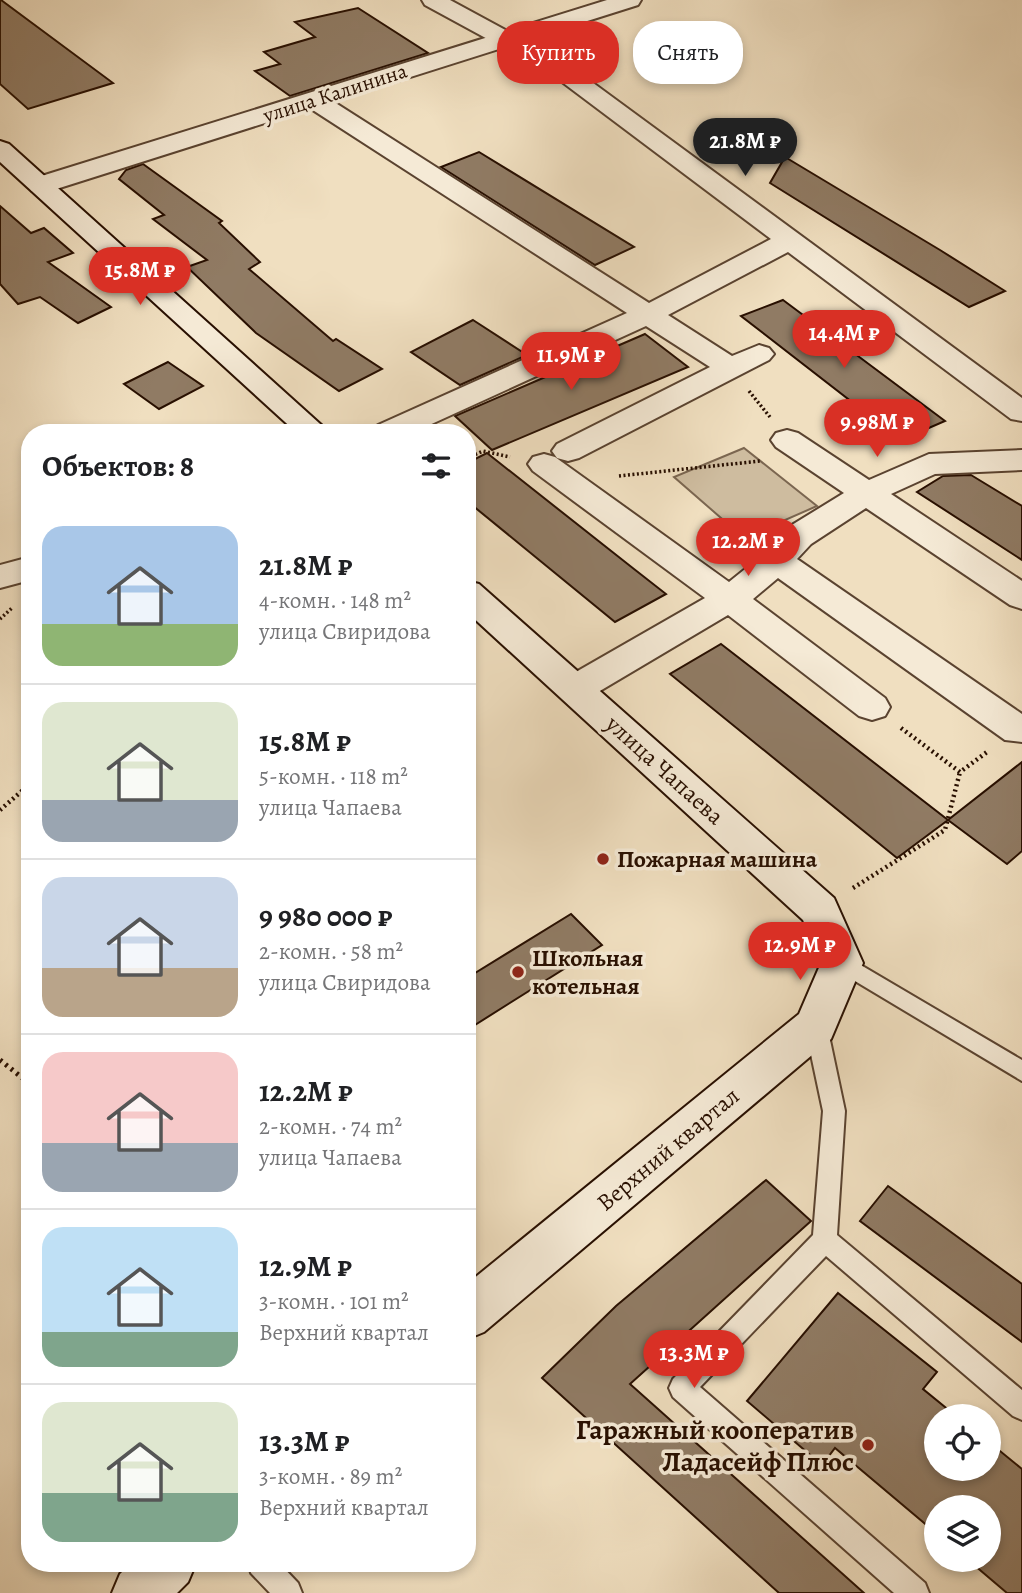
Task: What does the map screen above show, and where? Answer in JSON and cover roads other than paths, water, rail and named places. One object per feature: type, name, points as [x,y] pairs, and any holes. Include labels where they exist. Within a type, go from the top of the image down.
[{"type":"street","points":[[433,0],[497,36]]},
{"type":"street","name":"улица Калинина","points":[[562,21],[630,0]]},
{"type":"street","name":"улица Калинина","points":[[41,185],[497,41]]},
{"type":"street","points":[[580,84],[1022,412]]},
{"type":"street","points":[[314,100],[731,369]]},
{"type":"street","points":[[0,149],[305,424]]},
{"type":"street","points":[[413,424],[647,315],[790,240]]},
{"type":"street","points":[[759,354],[556,458],[730,599],[872,707]]},
{"type":"street","points":[[788,440],[1022,597]]},
{"type":"street","points":[[575,689],[730,599],[777,561],[799,536],[867,493],[929,464],[1022,460]]},
{"type":"street","points":[[777,561],[1020,728]]},
{"type":"street","points":[[0,577],[21,571]]},
{"type":"street","name":"улица Чапаева","points":[[476,600],[820,910],[842,963]]},
{"type":"street","name":"Верхний квартал","points":[[476,1308],[816,1026],[842,963]]},
{"type":"street","points":[[139,1593],[160,1572]]},
{"type":"lane","points":[[842,963],[1022,1071]]},
{"type":"lane","points":[[816,1026],[834,1111],[825,1240],[682,1388],[915,1593]]},
{"type":"lane","points":[[825,1240],[1022,1407]]},
{"type":"lane","points":[[269,1572],[288,1593]]},
{"type":"place","name":"Пожарная машина","points":[[603,859]]},
{"type":"place","name":"Школьная котельная","points":[[518,972]]},
{"type":"place","name":"Гаражный кооператив Ладасейф Плюс","points":[[868,1445]]}]
